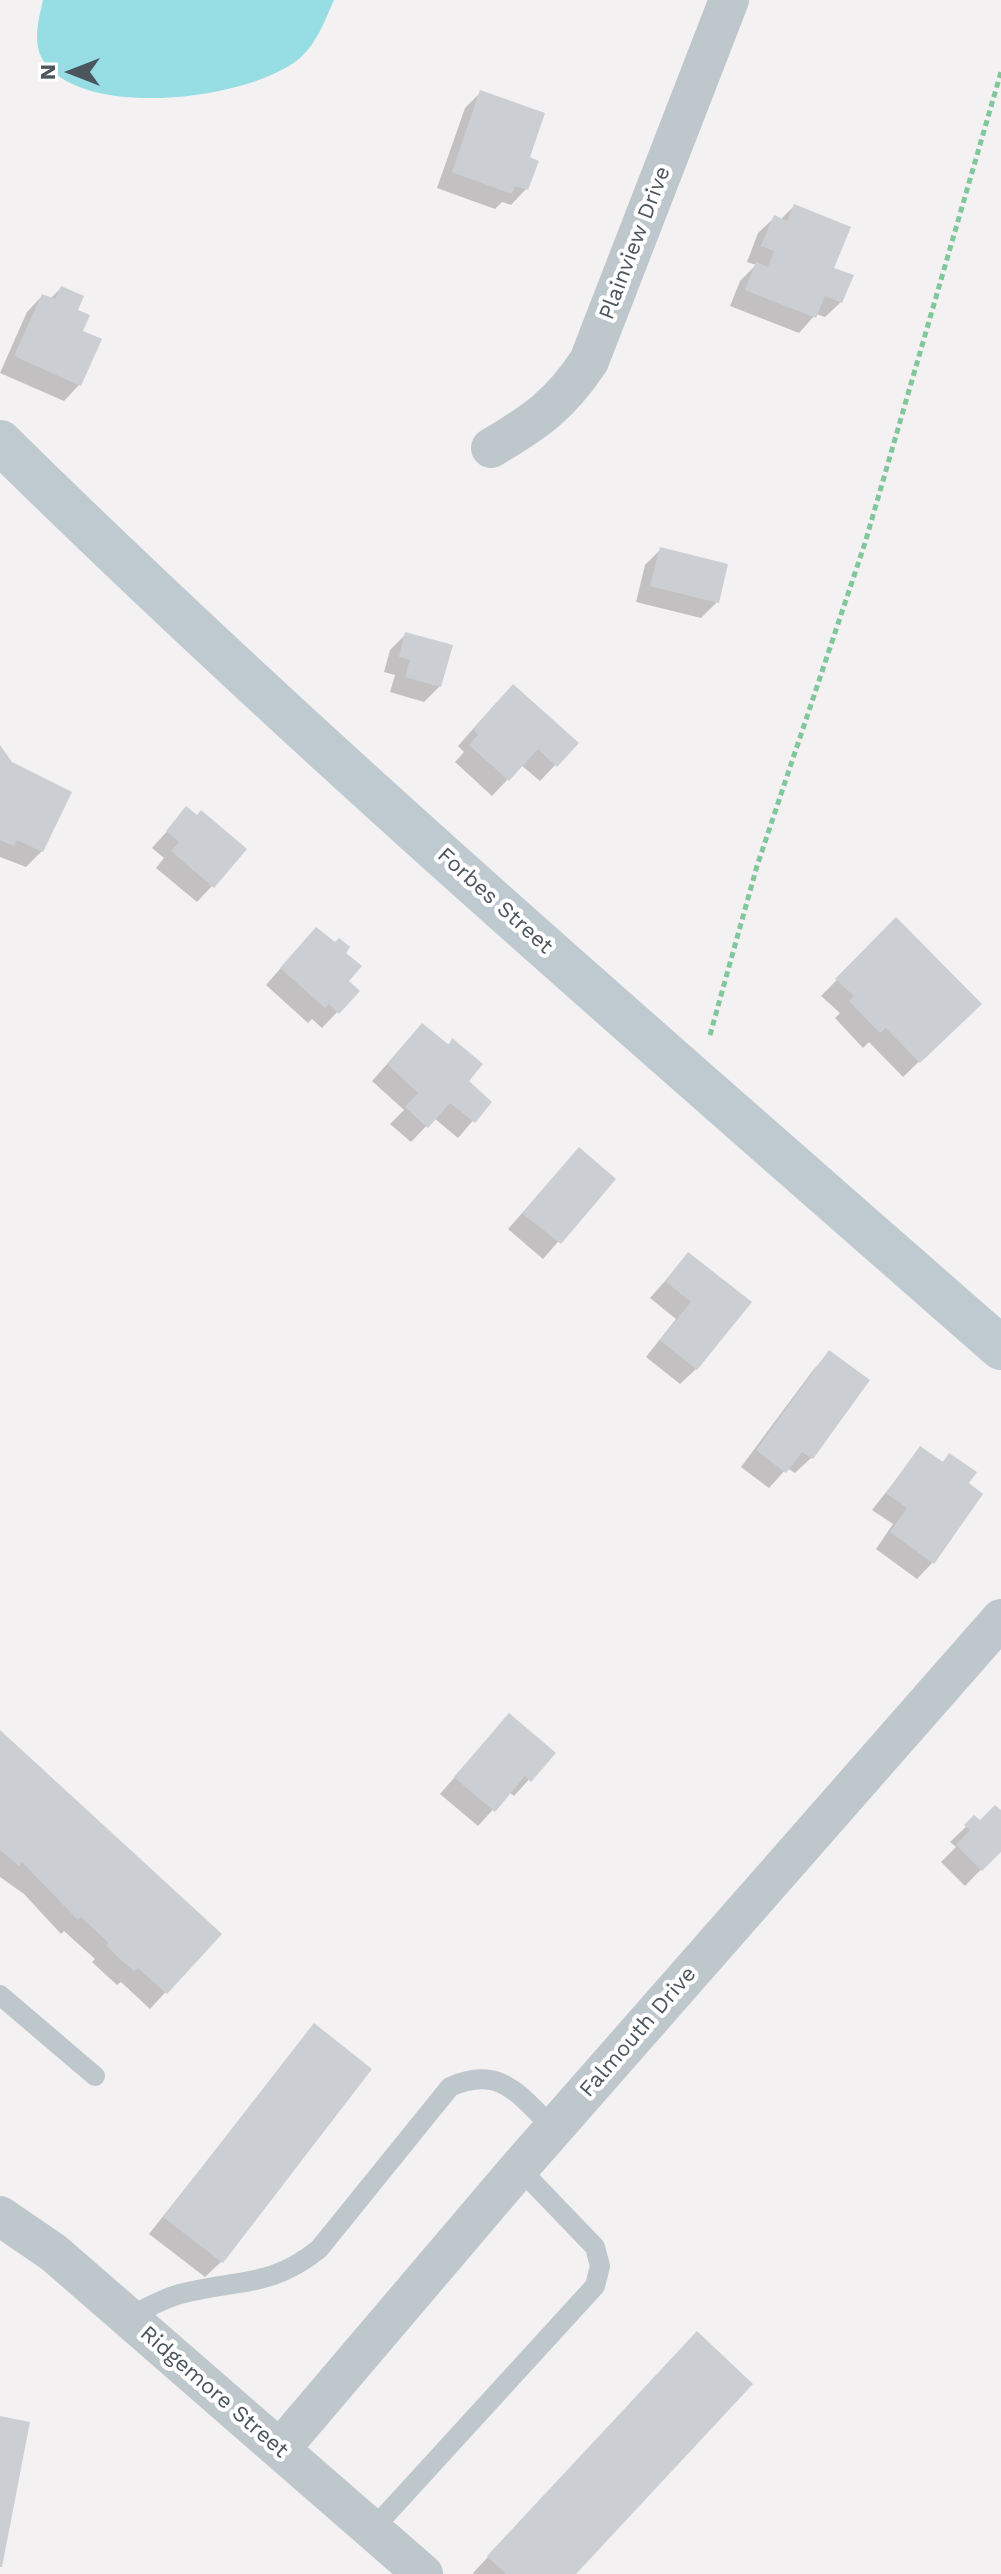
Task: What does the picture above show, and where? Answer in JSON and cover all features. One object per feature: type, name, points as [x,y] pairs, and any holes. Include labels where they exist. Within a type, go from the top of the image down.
[{"type":"street","name":"Plainview Drive","points":[[491,448],[529,426],[567,394],[589,361],[729,0]]},
{"type":"street","name":"Forbes Street","points":[[0,442],[130,570],[699,1083],[1001,1348]]},
{"type":"street","name":"Falmouth Drive","points":[[280,2449],[519,2168],[1001,1619]]},
{"type":"street","name":"Ridgemore Street","points":[[0,2216],[54,2253],[423,2574]]},
{"type":"lane","points":[[0,1995],[95,2076]]},
{"type":"lane","points":[[129,2317],[176,2295],[225,2283],[270,2279],[294,2269],[319,2249],[450,2087],[471,2077],[493,2078],[509,2086],[554,2129]]},
{"type":"lane","points":[[372,2530],[595,2286],[600,2266],[595,2247],[519,2168]]},
{"type":"path","points":[[699,1083],[725,971],[865,543],[1001,72]]},
{"type":"water","points":[[43,0],[334,0],[311,45],[300,58],[276,73],[245,85],[168,98],[129,97],[93,91],[63,79],[43,60],[38,46],[37,30]]},
{"type":"building","points":[[480,90],[545,113],[530,157],[539,161],[528,190],[515,186],[512,194],[452,172]]},
{"type":"building","points":[[794,204],[851,227],[834,268],[854,275],[842,303],[825,296],[816,318],[745,290],[756,262],[768,267],[774,251],[761,246],[774,215],[787,221]]},
{"type":"building","points":[[61,286],[84,296],[78,310],[90,315],[83,331],[102,339],[81,386],[14,356],[42,294],[55,299]]},
{"type":"building","points":[[660,547],[728,564],[719,603],[650,586]]},
{"type":"building","points":[[405,632],[453,645],[441,687],[405,677],[410,660],[399,657]]},
{"type":"building","points":[[513,684],[579,743],[557,767],[538,749],[509,781],[469,745],[478,735],[473,729]]},
{"type":"building","points":[[0,745],[12,762],[72,792],[43,852],[17,840],[14,846],[0,840]]},
{"type":"building","points":[[186,806],[197,815],[201,810],[247,849],[214,888],[171,851],[179,842],[166,831]]},
{"type":"building","points":[[896,917],[982,1004],[920,1063],[886,1028],[880,1033],[849,1001],[854,996],[835,979]]},
{"type":"building","points":[[316,927],[335,942],[339,938],[350,947],[346,953],[362,966],[349,981],[360,991],[339,1014],[329,1004],[325,1008],[280,968]]},
{"type":"building","points":[[422,1023],[449,1045],[452,1038],[483,1064],[469,1081],[492,1102],[475,1123],[450,1103],[428,1128],[405,1107],[418,1093],[387,1064]]},
{"type":"building","points":[[579,1147],[616,1179],[561,1244],[522,1213]]},
{"type":"building","points":[[688,1252],[752,1302],[697,1370],[660,1340],[691,1302],[665,1281]]},
{"type":"building","points":[[829,1350],[870,1380],[813,1459],[802,1452],[786,1473],[756,1450]]},
{"type":"building","points":[[920,1446],[943,1462],[949,1453],[977,1472],[969,1483],[983,1494],[934,1564],[890,1532],[907,1508],[886,1493]]},
{"type":"building","points":[[509,1713],[556,1753],[531,1782],[525,1776],[495,1812],[454,1777]]},
{"type":"building","points":[[0,1730],[222,1934],[167,1994],[138,1968],[134,1971],[121,1960],[106,1945],[109,1943],[81,1917],[78,1920],[22,1862],[19,1866],[0,1850]]},
{"type":"building","points":[[995,1805],[1001,1810],[1001,1852],[982,1871],[956,1845],[970,1830],[964,1825],[974,1815],[980,1820]]},
{"type":"building","points":[[314,2023],[372,2069],[223,2263],[163,2217]]},
{"type":"building","points":[[697,2331],[753,2384],[576,2574],[506,2574],[487,2556]]},
{"type":"building","points":[[0,2416],[30,2422],[2,2567],[0,2567]]}]
